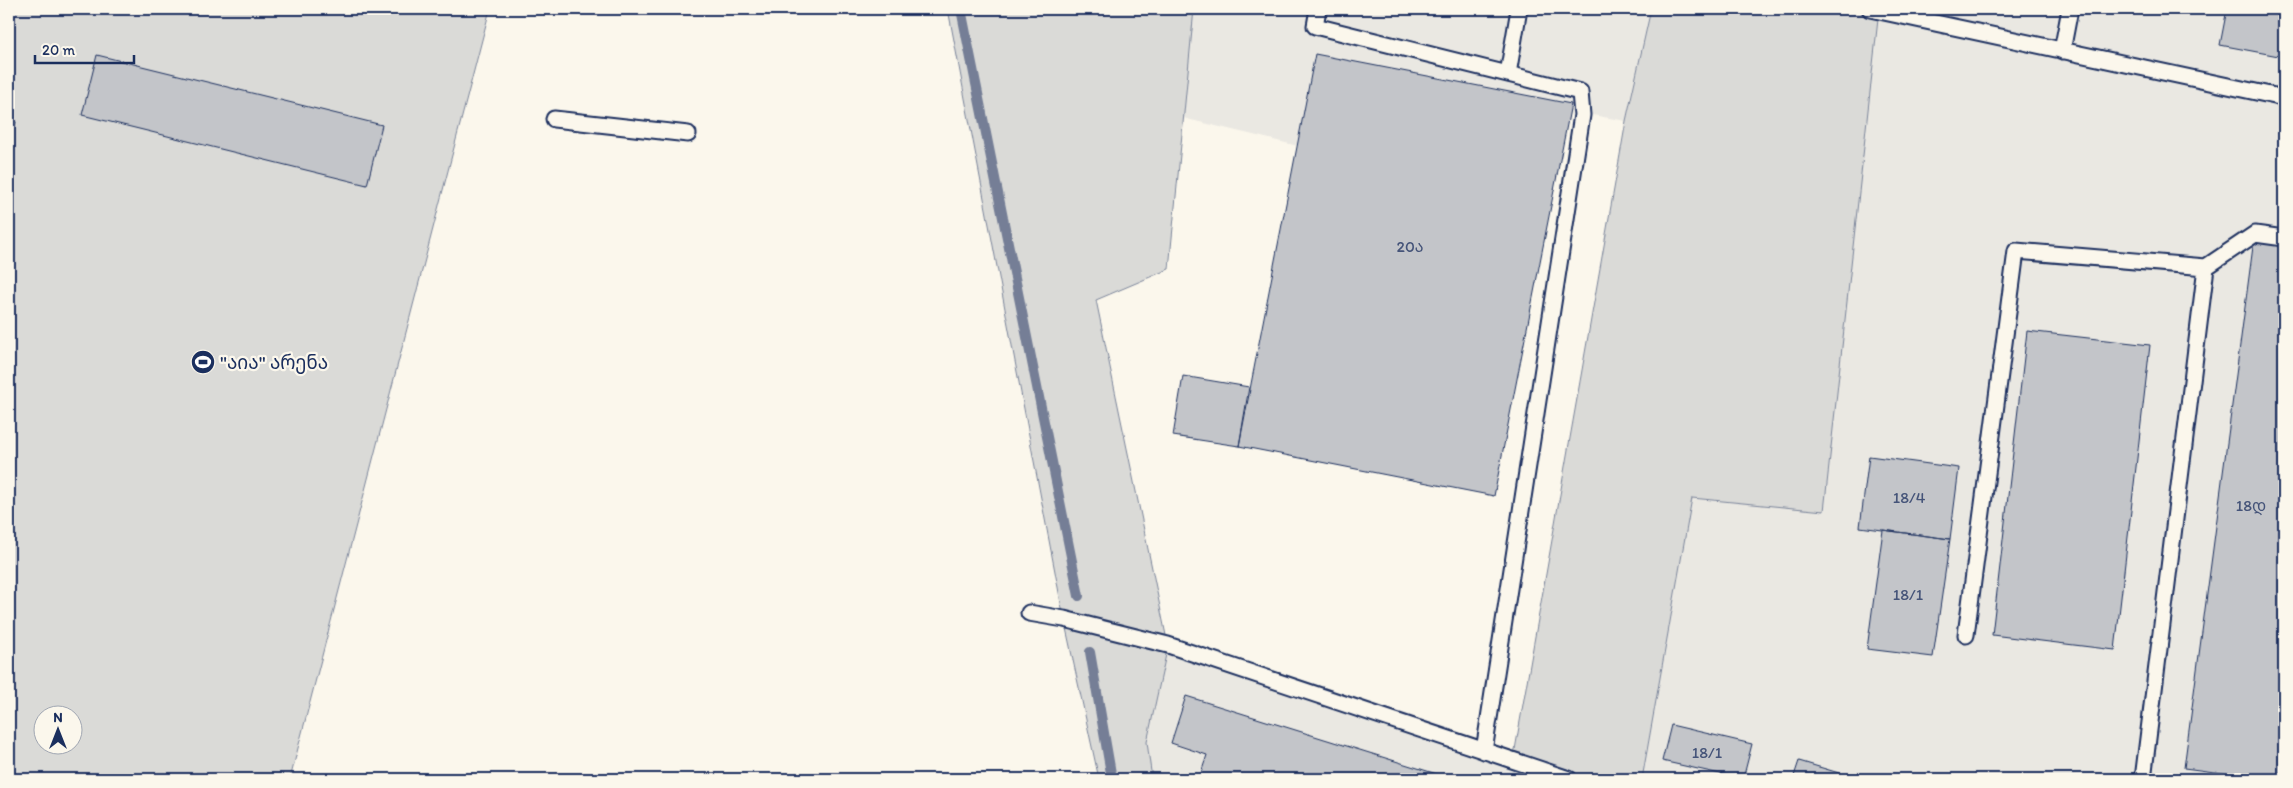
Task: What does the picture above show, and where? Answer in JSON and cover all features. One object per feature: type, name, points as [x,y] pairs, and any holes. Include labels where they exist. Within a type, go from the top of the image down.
[{"type":"lane","points":[[1318,9],[1315,26],[1580,92],[1582,115],[1484,751]]},
{"type":"lane","points":[[1508,74],[1519,9]]},
{"type":"lane","points":[[1870,9],[2284,98]]},
{"type":"lane","points":[[2062,51],[2070,9]]},
{"type":"lane","points":[[554,119],[688,134]]},
{"type":"lane","points":[[1966,635],[2016,251],[2206,267],[2255,234],[2284,238]]},
{"type":"lane","points":[[2143,779],[2206,267]]},
{"type":"lane","points":[[1029,613],[1064,619],[1168,645],[1569,779]]},
{"type":"shaded area","name":"\"აია\" არენა","points":[[9,9],[490,9],[290,779],[9,779]]},
{"type":"shaded area","points":[[948,9],[1194,9],[1169,269],[1096,300],[1168,645],[1147,742],[1152,779],[1099,779],[1064,619]]},
{"type":"shaded area","points":[[1194,9],[1651,9],[1626,121],[1350,72],[1327,153],[1183,118]]},
{"type":"shaded area","points":[[1651,9],[1879,10],[1824,511],[1692,498],[1642,779],[1569,779],[1513,761],[1626,121]]},
{"type":"shaded area","points":[[1870,9],[2284,9],[2284,779],[1642,779],[1692,498],[1823,511]]},
{"type":"shaded area","points":[[1168,645],[1569,779],[1152,779],[1147,742]]},
{"type":"building","points":[[2227,9],[2284,9],[2284,57],[2220,45]]},
{"type":"building","points":[[1315,54],[1571,104],[1494,496],[1239,446]]},
{"type":"building","points":[[97,55],[382,125],[367,185],[82,115]]},
{"type":"building","points":[[9,120],[16,122],[9,147]]},
{"type":"building","points":[[2254,239],[2284,243],[2284,779],[2268,779],[2184,768]]},
{"type":"building","points":[[2027,331],[2150,345],[2115,650],[1992,635]]},
{"type":"building","points":[[1183,376],[1249,387],[1239,446],[1173,436]]},
{"type":"building","points":[[1869,456],[1959,468],[1950,539],[1860,527]]},
{"type":"building","points":[[1883,530],[1950,539],[1933,657],[1867,649]]},
{"type":"building","points":[[1186,696],[1453,779],[1199,779],[1207,755],[1171,743]]},
{"type":"building","points":[[1671,725],[1752,744],[1743,779],[1662,761]]},
{"type":"building","points":[[1799,761],[1859,779],[1793,779]]},
{"type":"waterway","points":[[961,9],[1079,596]]},
{"type":"waterway","points":[[1090,652],[1112,779]]},
{"type":"place","name":"\"აია\" არენა","points":[[203,362]]}]
